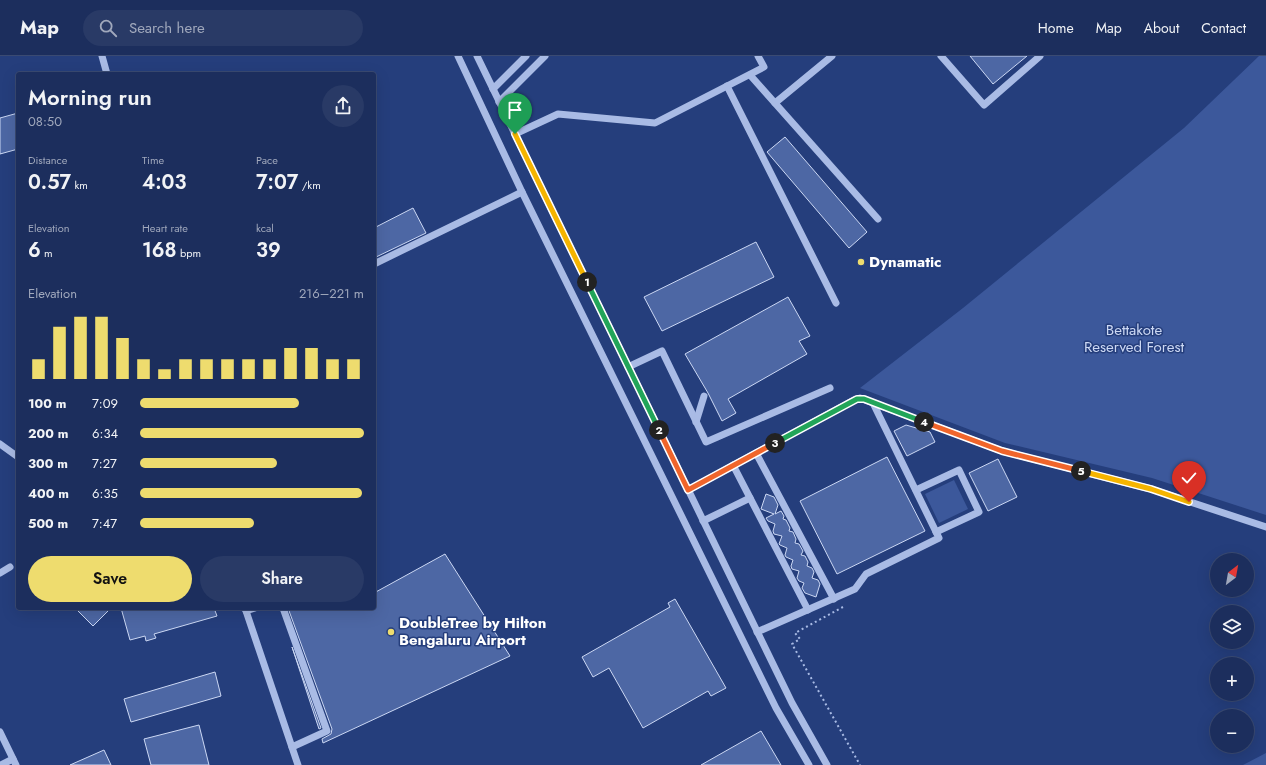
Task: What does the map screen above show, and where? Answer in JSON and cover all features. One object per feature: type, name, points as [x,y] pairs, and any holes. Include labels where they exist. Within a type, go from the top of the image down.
[{"type":"street","points":[[102,56],[106,72]]},
{"type":"street","points":[[458,56],[522,192],[776,708],[809,765]]},
{"type":"street","points":[[477,56],[792,703],[827,765]]},
{"type":"street","points":[[493,89],[526,56]]},
{"type":"street","points":[[499,102],[545,56]]},
{"type":"street","points":[[515,134],[558,114],[656,123],[764,68],[758,56]]},
{"type":"street","points":[[775,103],[832,56]]},
{"type":"street","points":[[941,56],[984,105],[1040,56]]},
{"type":"street","points":[[750,75],[878,219]]},
{"type":"street","points":[[727,86],[836,303]]},
{"type":"street","points":[[376,263],[522,192]]},
{"type":"street","points":[[628,367],[662,351],[706,442],[830,388]]},
{"type":"street","points":[[696,422],[704,396]]},
{"type":"street","points":[[688,490],[860,398],[1002,451],[1151,489],[1266,527]]},
{"type":"street","points":[[757,632],[855,589],[866,574],[939,538],[873,403]]},
{"type":"street","points":[[0,444],[16,456]]},
{"type":"street","points":[[756,453],[834,598]]},
{"type":"street","points":[[733,465],[808,610]]},
{"type":"street","points":[[916,490],[959,470],[979,512],[936,532]]},
{"type":"street","points":[[703,521],[750,498]]},
{"type":"street","points":[[0,573],[10,568]]},
{"type":"street","points":[[246,610],[298,765]]},
{"type":"street","points":[[284,610],[327,731],[292,747]]},
{"type":"street","points":[[0,732],[14,762],[1,765]]},
{"type":"path","points":[[843,607],[795,633],[800,639],[792,644],[860,765]]},
{"type":"green space","name":"Bettakote Reserved Forest","points":[[1259,56],[1266,56],[1266,515],[1152,478],[1005,443],[860,388],[963,308],[1184,128]]},
{"type":"green space","points":[[954,480],[968,509],[939,523],[925,494]]},
{"type":"green space","points":[[1266,753],[1266,765],[1243,765]]},
{"type":"building","points":[[970,56],[1027,56],[993,84]]},
{"type":"building","points":[[16,114],[16,150],[0,154],[0,118]]},
{"type":"building","points":[[785,137],[867,232],[849,248],[767,152]]},
{"type":"building","points":[[413,208],[426,233],[376,257],[376,227]]},
{"type":"building","points":[[756,242],[774,277],[662,331],[644,297]]},
{"type":"building","points":[[788,297],[810,336],[799,341],[807,354],[728,399],[736,413],[722,421],[708,393],[685,354]]},
{"type":"building","points":[[906,425],[930,432],[935,442],[907,456],[894,431]]},
{"type":"building","points":[[887,457],[925,531],[837,574],[800,501]]},
{"type":"building","points":[[998,459],[1017,497],[988,511],[969,473]]},
{"type":"building","points":[[766,494],[774,497],[778,505],[775,514],[781,511],[784,516],[783,519],[786,520],[790,528],[789,531],[793,532],[796,539],[795,543],[799,544],[803,551],[801,555],[805,556],[808,562],[807,566],[812,568],[814,572],[812,578],[818,580],[820,584],[816,597],[805,593],[802,588],[804,583],[799,581],[797,578],[799,571],[792,569],[791,566],[793,560],[785,555],[787,548],[779,544],[782,536],[774,534],[773,531],[775,524],[768,521],[766,518],[774,514],[761,509]]},
{"type":"building","name":"DoubleTree by Hilton Bengaluru Airport","points":[[445,554],[510,656],[323,743],[322,739],[331,734],[332,729],[289,610],[376,610],[376,592]]},
{"type":"building","points":[[675,599],[726,688],[711,696],[708,691],[643,728],[609,668],[593,677],[582,657],[670,607],[668,603]]},
{"type":"building","points":[[77,610],[109,610],[93,626]]},
{"type":"building","points":[[122,610],[215,610],[217,616],[154,634],[156,638],[146,641],[145,636],[130,640]]},
{"type":"building","points":[[292,647],[321,728],[319,729]]},
{"type":"building","points":[[215,672],[221,696],[131,722],[124,699]]},
{"type":"building","points":[[199,725],[209,765],[151,765],[144,739]]},
{"type":"building","points":[[761,731],[781,765],[701,765]]},
{"type":"building","points":[[104,750],[111,765],[70,765]]},
{"type":"place","name":"Dynamatic","points":[[861,262]]},
{"type":"place","name":"DoubleTree by Hilton Bengaluru Airport","points":[[391,632]]},
{"type":"route","points":[[515,134],[688,490],[860,398],[1002,451],[1151,489],[1189,502]]}]
